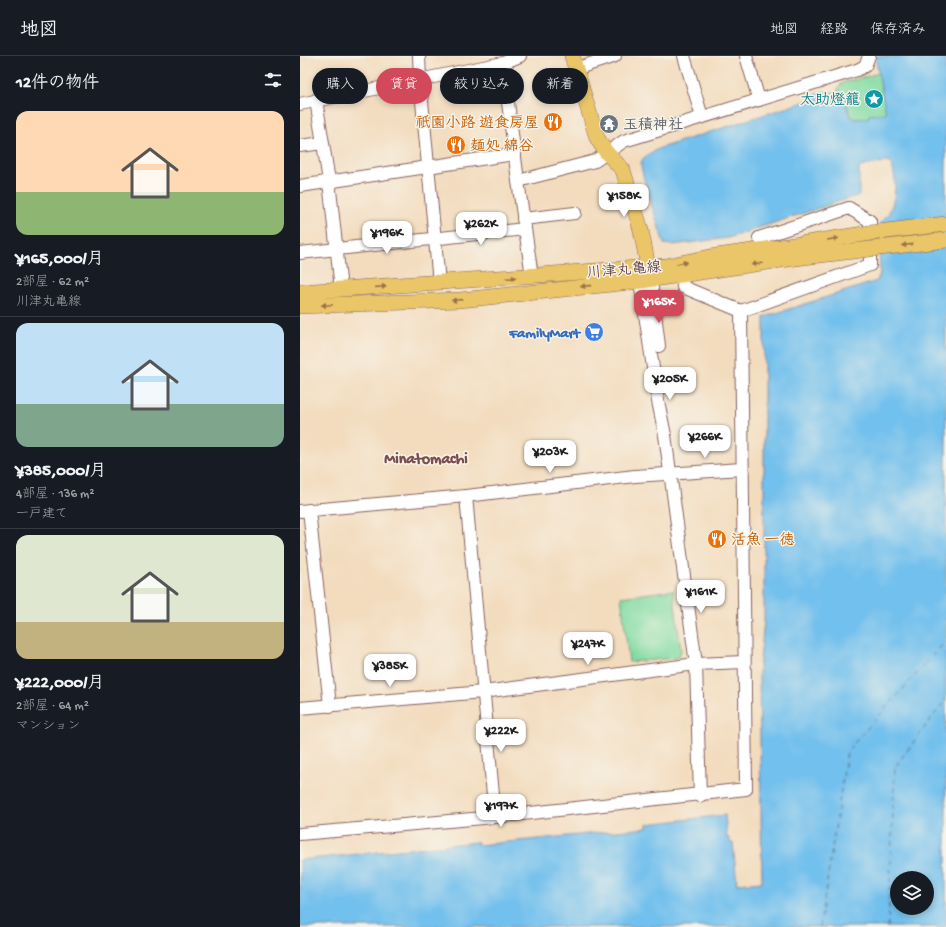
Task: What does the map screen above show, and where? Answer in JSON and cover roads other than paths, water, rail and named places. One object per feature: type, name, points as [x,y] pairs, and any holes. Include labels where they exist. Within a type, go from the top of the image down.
[{"type":"main road","points":[[574,62],[597,138],[606,152],[623,170],[641,230],[645,274]]},
{"type":"main road","name":"川津丸亀線","points":[[300,292],[532,276],[645,274],[682,275],[795,252],[870,233],[946,224]]},
{"type":"main road","name":"川津丸亀線","points":[[300,306],[460,300],[795,252],[946,240]]},
{"type":"street","points":[[419,56],[420,68]]},
{"type":"street","points":[[432,78],[503,63],[520,56]]},
{"type":"street","points":[[574,62],[615,56]]},
{"type":"street","points":[[684,56],[702,117]]},
{"type":"street","points":[[746,56],[759,100]]},
{"type":"street","points":[[518,181],[595,161],[624,141],[857,70],[865,66],[869,56]]},
{"type":"street","points":[[503,63],[532,276]]},
{"type":"street","points":[[300,104],[312,101]]},
{"type":"street","points":[[317,104],[338,249],[341,289]]},
{"type":"street","points":[[422,104],[439,283]]},
{"type":"street","points":[[300,146],[323,143]]},
{"type":"street","points":[[300,186],[515,154]]},
{"type":"street","points":[[682,275],[683,287],[741,312],[870,265],[870,221],[849,208],[759,238]]},
{"type":"street","points":[[300,253],[434,238],[524,224],[575,213]]},
{"type":"street","points":[[645,274],[664,400],[665,435],[669,473],[696,664],[700,796]]},
{"type":"street","points":[[300,834],[495,817],[700,796],[746,789],[741,312]]},
{"type":"street","points":[[330,706],[305,510],[466,496],[669,473],[742,469]]},
{"type":"street","points":[[466,496],[495,817]]},
{"type":"street","points":[[300,708],[483,692],[696,664],[744,662]]},
{"type":"water","points":[[875,56],[946,56],[946,927],[300,927],[300,860],[477,842],[478,845],[647,828],[647,824],[725,815],[727,838],[729,838],[730,843],[733,843],[737,884],[762,882],[759,670],[764,620],[764,317],[877,281],[880,273],[879,223],[888,214],[893,202],[895,188],[894,174],[890,161],[859,167],[859,195],[728,238],[672,245],[664,244],[641,163],[642,160],[651,152],[660,148],[816,98],[816,94],[826,91],[828,93],[842,93],[845,96],[850,116],[855,119],[868,118],[869,115],[886,113]]},
{"type":"place","name":"太助燈籠","points":[[874,99]]},
{"type":"place","name":"祇園小路 遊食房屋","points":[[553,122]]},
{"type":"place","name":"玉積神社","points":[[609,124]]},
{"type":"place","name":"麺処 綿谷","points":[[456,145]]},
{"type":"place","name":"FamilyMart","points":[[594,332]]},
{"type":"place","name":"活魚 一徳","points":[[717,539]]},
{"type":"district","name":"Minatomachi","points":[[426,457]]}]
